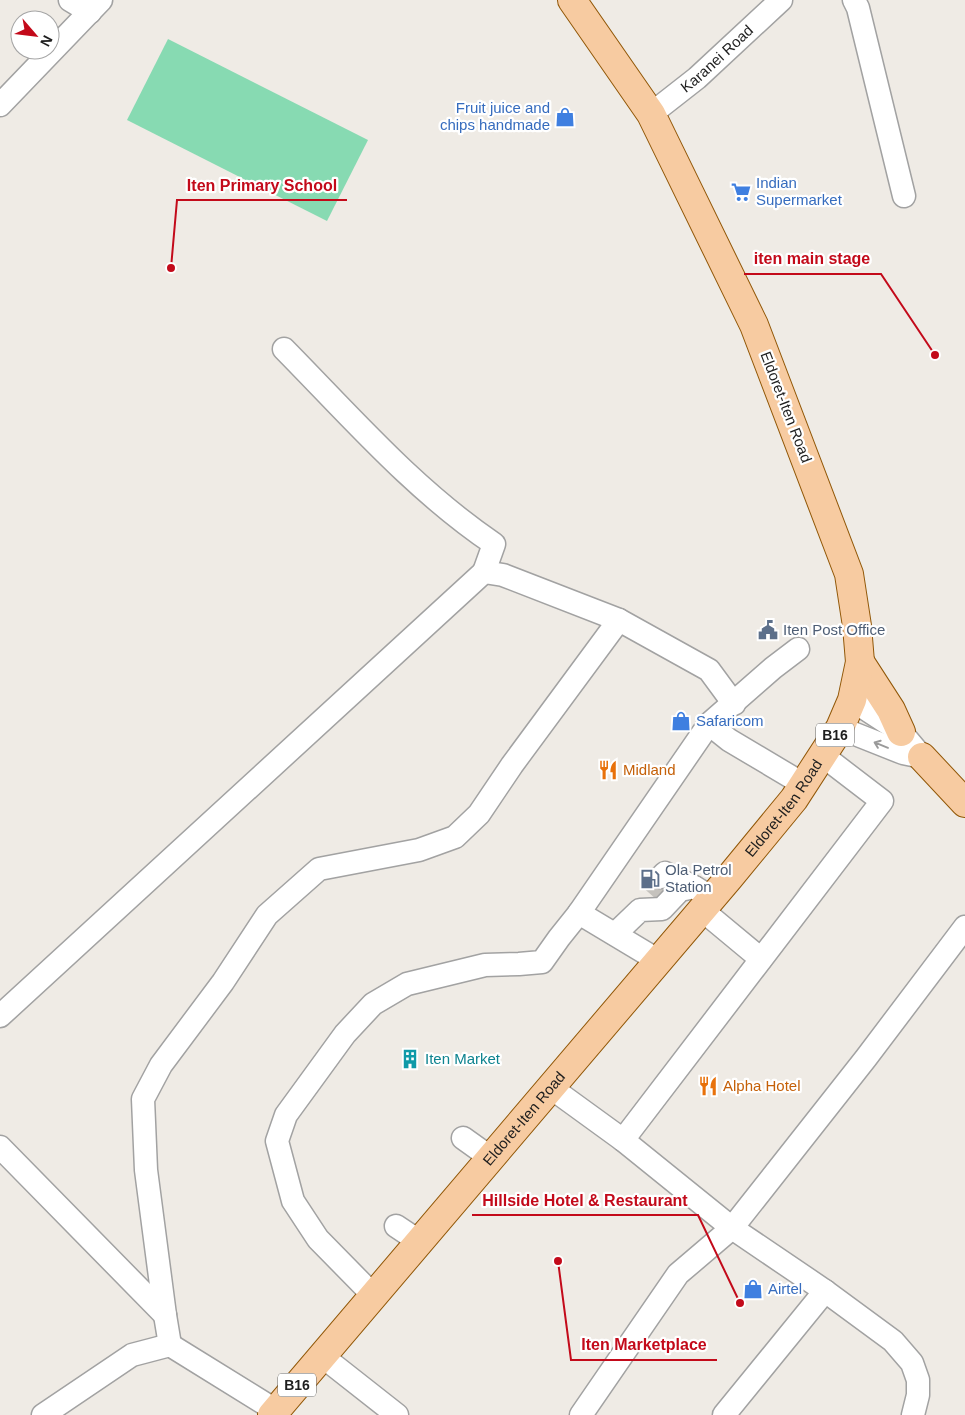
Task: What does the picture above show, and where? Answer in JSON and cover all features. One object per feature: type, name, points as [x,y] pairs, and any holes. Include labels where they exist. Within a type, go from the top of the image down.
[{"type":"main road","name":"Eldoret-Iten Road","points":[[322,1356],[659,961],[703,899],[788,806],[840,728],[852,700],[860,662],[858,626],[849,574],[754,325],[650,114],[572,0]]},
{"type":"main road","points":[[860,662],[891,710],[901,732]]},
{"type":"main road","points":[[922,757],[965,802]]},
{"type":"main road","name":"B16","points":[[274,1413],[322,1356]]},
{"type":"street","points":[[70,0],[96,6]]},
{"type":"street","name":"Karanei Road","points":[[650,114],[696,78],[781,0]]},
{"type":"street","points":[[854,0],[858,8],[904,196]]},
{"type":"street","points":[[0,105],[96,6]]},
{"type":"street","points":[[0,1016],[484,572],[494,544],[465,524],[421,488],[284,349]]},
{"type":"street","points":[[484,572],[503,575],[619,620],[709,670],[734,704]]},
{"type":"street","points":[[274,1413],[170,1345],[146,1170],[144,1099],[161,1066],[223,982],[267,915],[319,869],[419,850],[455,837],[479,814],[512,765],[619,620]]},
{"type":"street","points":[[374,1296],[318,1239],[293,1201],[277,1141],[286,1115],[345,1034],[373,1004],[407,984],[485,965],[542,962],[558,938],[579,913],[709,724],[773,668],[798,649]]},
{"type":"street","points":[[852,700],[901,732],[922,757]]},
{"type":"street","points":[[709,724],[729,740],[803,784]]},
{"type":"street","points":[[840,728],[903,753],[922,757]]},
{"type":"street","points":[[623,1140],[882,801],[822,755]]},
{"type":"street","points":[[615,934],[665,873],[703,899],[761,959]]},
{"type":"street","points":[[650,893],[662,909],[680,890],[703,899]]},
{"type":"street","points":[[579,913],[659,961]]},
{"type":"street","points":[[581,1415],[678,1274],[732,1228],[866,1058],[965,927]]},
{"type":"street","points":[[550,1087],[623,1140],[732,1228],[825,1291],[893,1341],[912,1363],[918,1380],[918,1395],[913,1415]]},
{"type":"street","points":[[463,1138],[491,1158]]},
{"type":"street","points":[[0,1147],[165,1315]]},
{"type":"street","points":[[396,1226],[420,1242]]},
{"type":"street","points":[[724,1415],[825,1291]]},
{"type":"street","points":[[43,1415],[132,1356],[170,1345]]},
{"type":"street","points":[[322,1356],[396,1415]]},
{"type":"green space","points":[[168,39],[368,140],[327,221],[127,120]]},
{"type":"tunnel","points":[[648,892],[661,877]]},
{"type":"place","name":"Fruit juice and chips handmade","points":[[565,117]]},
{"type":"place","name":"Indian Supermarket","points":[[741,192]]},
{"type":"place","name":"Iten Primary School","points":[[171,268]]},
{"type":"place","name":"iten main stage","points":[[935,355]]},
{"type":"place","name":"Iten Post Office","points":[[768,630]]},
{"type":"place","name":"Safaricom","points":[[681,721]]},
{"type":"place","name":"Midland","points":[[608,770]]},
{"type":"place","name":"Ola Petrol Station","points":[[650,879]]},
{"type":"place","name":"Iten Market","points":[[410,1059]]},
{"type":"place","name":"Alpha Hotel","points":[[708,1086]]},
{"type":"place","name":"Iten Marketplace","points":[[558,1261]]},
{"type":"place","name":"Airtel","points":[[753,1289]]},
{"type":"place","name":"Hillside Hotel & Restaurant","points":[[740,1303]]}]
